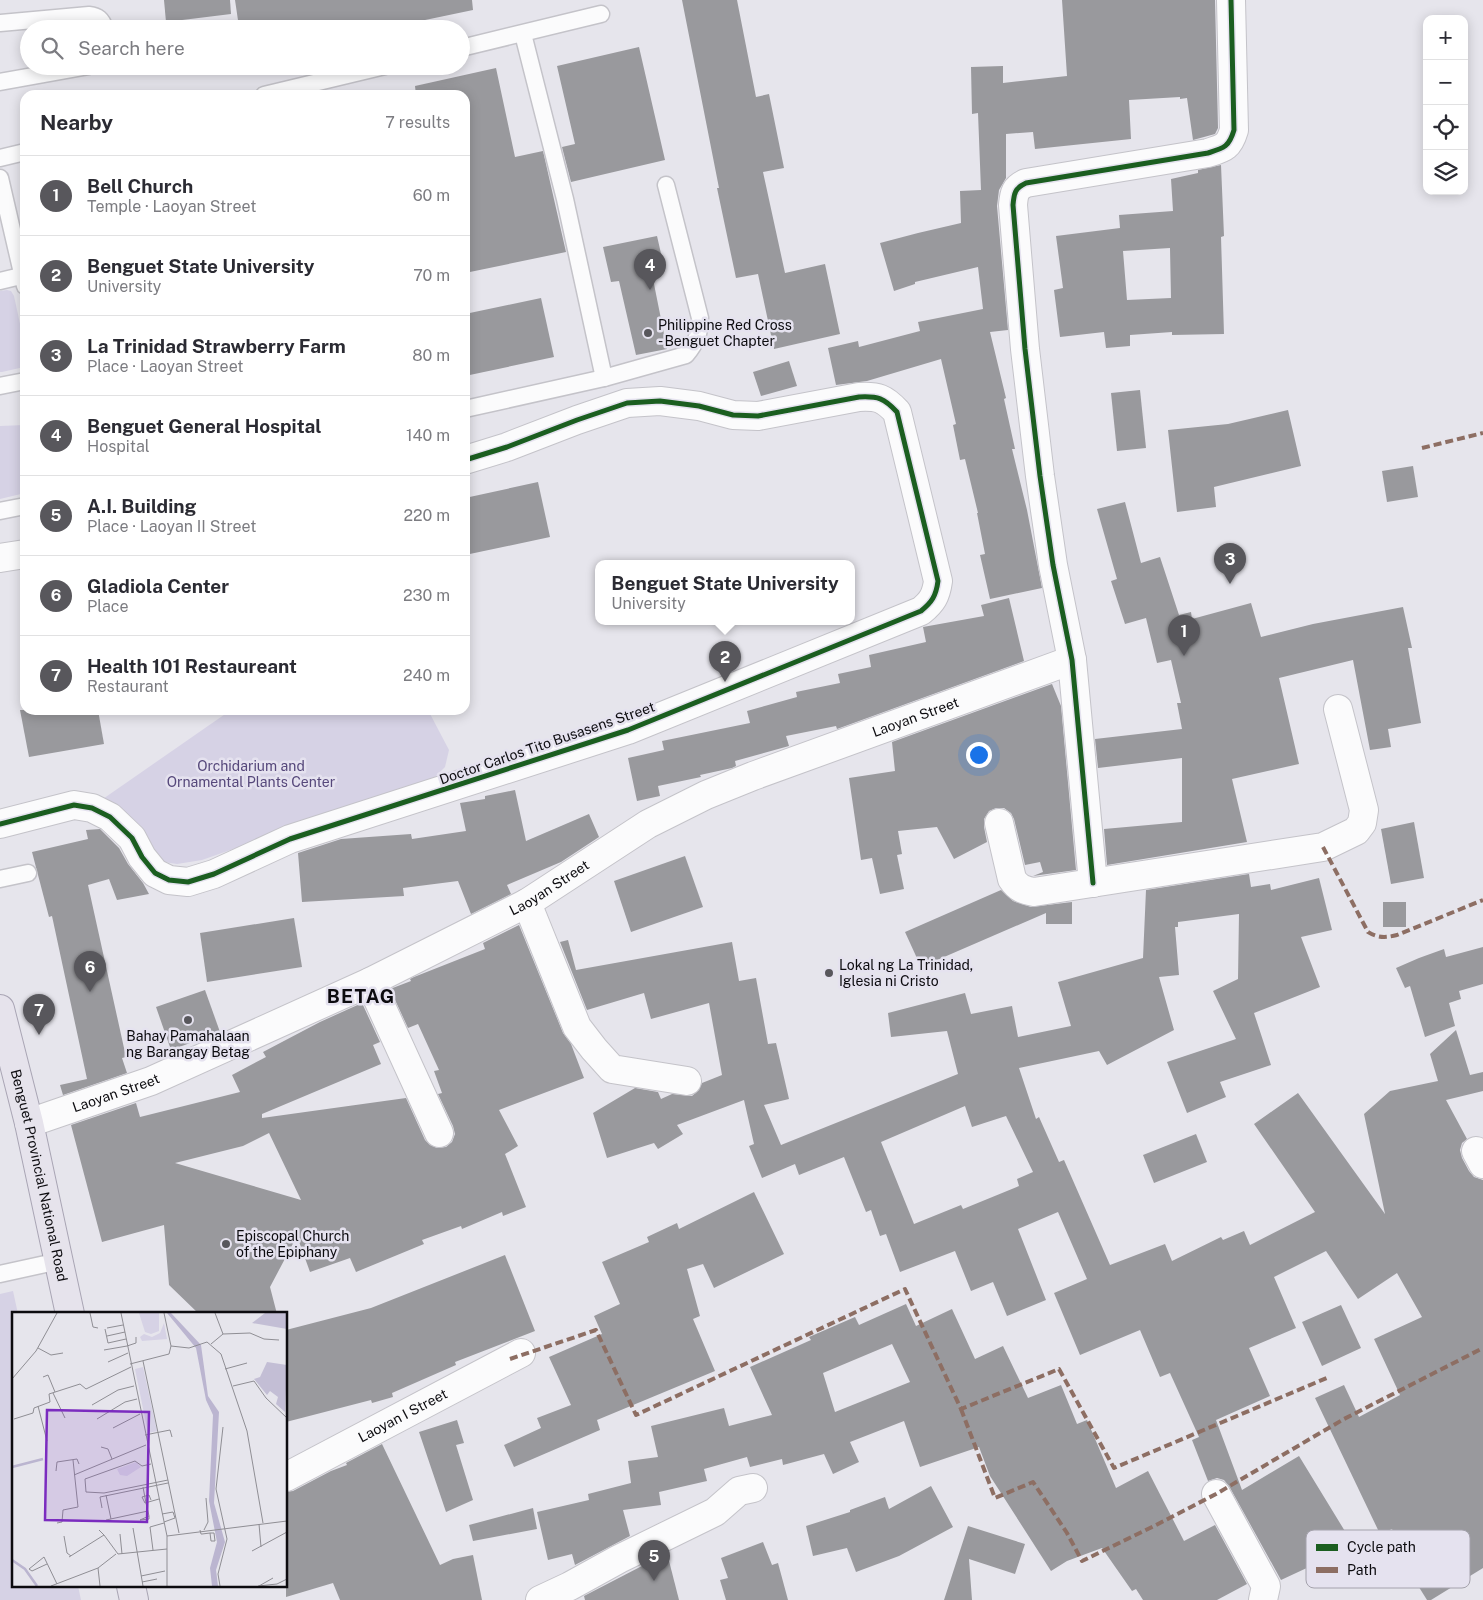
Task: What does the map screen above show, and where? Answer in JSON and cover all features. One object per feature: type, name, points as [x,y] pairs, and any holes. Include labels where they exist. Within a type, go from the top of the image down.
[{"type":"highway","name":"Benguet Provincial National Road","points":[[0,1009],[29,1123],[70,1312]]},
{"type":"street","points":[[1093,883],[1072,660],[1053,565],[1025,349],[1013,205],[1014,193],[1018,187],[1026,183],[1208,153],[1224,148],[1230,141],[1234,130],[1232,0]]},
{"type":"street","name":"Doctor Carlos Tito Busasens Street","points":[[0,824],[74,806],[92,808],[110,817],[132,838],[142,857],[155,873],[170,880],[188,882],[214,874],[290,839],[628,730],[921,611],[931,603],[936,595],[938,581],[896,412],[886,401],[874,397],[859,397],[758,416],[733,415],[700,406],[660,401],[627,403],[507,447],[470,458]]},
{"type":"street","points":[[0,558],[20,555]]},
{"type":"street","name":"Laoyan Street","points":[[29,1123],[151,1081],[370,982],[527,903],[648,824],[706,795],[753,776],[1072,660]]},
{"type":"street","points":[[999,823],[1012,879],[1017,886],[1034,892],[1323,847],[1356,831],[1362,823],[1364,810],[1338,709]]},
{"type":"street","points":[[527,903],[577,1027],[594,1049],[612,1068],[687,1081]]},
{"type":"street","points":[[370,982],[439,1133]]},
{"type":"street","name":"Laoyan I Street","points":[[288,1476],[521,1353]]},
{"type":"street","points":[[540,1600],[570,1586],[618,1559],[715,1512],[739,1490],[754,1488]]},
{"type":"street","points":[[1216,1494],[1266,1586],[1263,1600]]},
{"type":"lane","points":[[470,46],[600,14]]},
{"type":"lane","points":[[33,20],[89,15],[96,16],[100,20]]},
{"type":"lane","points":[[0,23],[20,21]]},
{"type":"lane","points":[[523,34],[565,199],[604,378]]},
{"type":"lane","points":[[0,82],[39,75]]},
{"type":"lane","points":[[285,90],[347,75]]},
{"type":"lane","points":[[0,158],[20,153]]},
{"type":"lane","points":[[0,178],[20,262]]},
{"type":"lane","points":[[470,408],[604,378],[686,355],[694,346],[700,332],[700,318],[666,185]]},
{"type":"lane","points":[[0,281],[20,279]]},
{"type":"lane","points":[[0,386],[20,382]]},
{"type":"lane","points":[[0,511],[20,507]]},
{"type":"lane","points":[[0,879],[28,873]]},
{"type":"lane","points":[[0,1274],[59,1261]]},
{"type":"green space","points":[[0,291],[11,291],[14,296],[20,324],[20,368],[2,372],[0,372]]},
{"type":"green space","points":[[20,425],[20,494],[0,499],[0,426]]},
{"type":"green space","name":"Orchidarium and Ornamental Plants Center","points":[[224,715],[431,715],[449,750],[445,767],[433,779],[202,860],[177,864],[164,862],[100,801]]},
{"type":"green space","points":[[13,1291],[18,1312],[12,1312],[12,1588],[78,1588],[81,1600],[0,1600],[0,1294]]},
{"type":"building","points":[[164,0],[230,0],[231,14],[182,20],[166,20]]},
{"type":"building","points":[[235,0],[472,0],[473,10],[425,20],[238,20]]},
{"type":"building","points":[[682,0],[737,0],[756,97],[769,94],[784,168],[763,172],[785,273],[825,264],[840,334],[774,349],[758,274],[736,278]]},
{"type":"building","points":[[1062,0],[1215,0],[1218,128],[1215,134],[1193,140],[1187,98],[1180,99],[1180,97],[1129,100],[1131,139],[1035,149],[1033,132],[1006,134],[1006,178],[999,190],[997,206],[1008,330],[990,332],[1006,398],[1004,399],[1015,449],[1012,449],[1027,510],[1042,588],[990,599],[980,555],[985,554],[978,513],[965,459],[960,460],[953,425],[956,424],[941,359],[867,381],[836,385],[828,348],[858,341],[859,347],[920,331],[918,322],[983,309],[978,267],[915,282],[915,284],[894,291],[880,243],[961,223],[960,191],[981,190],[978,113],[972,114],[971,67],[1003,66],[1003,83],[1067,76]]},
{"type":"building","points":[[639,47],[665,160],[571,182],[562,147],[575,144],[557,66]]},
{"type":"building","points":[[496,68],[515,157],[543,151],[566,252],[470,272],[470,90],[415,90],[415,86]]},
{"type":"building","points":[[1221,165],[1224,236],[1221,237],[1224,334],[1172,335],[1172,332],[1130,335],[1130,346],[1106,348],[1104,332],[1060,337],[1054,290],[1063,288],[1056,236],[1120,228],[1119,215],[1173,211],[1171,179],[1198,173],[1198,170]],"holes":[[[1170,248],[1171,298],[1127,300],[1123,251]]]},
{"type":"building","points":[[657,236],[665,271],[652,274],[667,349],[636,355],[619,281],[611,282],[603,247]]},
{"type":"building","points":[[541,298],[554,357],[470,375],[470,313]]},
{"type":"building","points":[[789,361],[797,386],[761,396],[753,372]]},
{"type":"building","points":[[1140,390],[1146,448],[1117,451],[1111,393]]},
{"type":"building","points":[[1288,410],[1301,466],[1214,487],[1216,507],[1177,512],[1168,430],[1228,424]]},
{"type":"building","points":[[1413,466],[1418,497],[1387,502],[1382,471]]},
{"type":"building","points":[[538,482],[550,537],[470,554],[470,497]]},
{"type":"building","points":[[1125,502],[1141,563],[1160,557],[1179,615],[1191,612],[1192,619],[1251,603],[1261,637],[1313,624],[1403,607],[1412,648],[1408,648],[1421,723],[1388,729],[1391,747],[1370,750],[1353,660],[1279,678],[1299,764],[1232,779],[1247,842],[1107,865],[1104,829],[1182,822],[1182,758],[1098,768],[1095,739],[1182,729],[1177,703],[1181,703],[1171,660],[1157,663],[1146,618],[1125,624],[1111,581],[1117,579],[1097,509]]},
{"type":"building","points":[[1009,598],[1024,661],[837,729],[836,726],[786,736],[789,746],[735,761],[736,766],[732,768],[658,786],[660,796],[637,801],[628,758],[664,750],[662,741],[750,723],[747,711],[797,697],[796,692],[840,683],[838,674],[871,667],[869,655],[926,642],[923,627],[984,616],[981,605]]},
{"type":"building","points":[[1052,684],[1061,706],[1076,870],[1033,876],[1043,872],[1040,862],[1025,865],[1011,813],[1004,808],[996,808],[989,811],[984,819],[987,842],[954,859],[937,827],[898,831],[902,854],[897,855],[904,889],[880,894],[872,858],[861,860],[849,778],[895,771],[892,742]]},
{"type":"building","points":[[21,715],[99,715],[104,744],[29,757]]},
{"type":"building","points":[[515,790],[526,841],[589,814],[599,837],[561,862],[507,885],[511,894],[471,914],[458,881],[403,888],[404,896],[302,902],[298,853],[341,839],[411,834],[412,839],[466,831],[460,803],[485,799],[485,796]]},
{"type":"building","points":[[1414,822],[1424,878],[1391,884],[1381,829]]},
{"type":"building","points":[[100,829],[119,848],[149,894],[117,900],[109,879],[88,885],[126,1057],[122,1058],[127,1073],[63,1095],[60,1085],[87,1079],[52,916],[49,917],[32,852],[88,839],[86,830]]},
{"type":"building","points":[[685,856],[703,907],[631,932],[614,881]]},
{"type":"building","points":[[1249,874],[1251,887],[1270,884],[1271,890],[1319,878],[1332,930],[1301,937],[1320,987],[1254,1013],[1271,1065],[1220,1082],[1226,1097],[1187,1113],[1167,1062],[1236,1039],[1213,991],[1238,979],[1239,914],[1178,922],[1178,927],[1175,927],[1179,975],[1159,977],[1174,1030],[1107,1065],[1099,1051],[1019,1068],[1036,1119],[1039,1117],[1059,1162],[1064,1160],[1110,1265],[1165,1244],[1172,1261],[1221,1237],[1223,1240],[1244,1231],[1250,1245],[1315,1212],[1254,1124],[1298,1093],[1385,1214],[1364,1114],[1390,1091],[1438,1081],[1430,1054],[1456,1030],[1470,1075],[1483,1072],[1483,1091],[1446,1100],[1467,1139],[1462,1143],[1460,1150],[1462,1158],[1474,1177],[1483,1180],[1483,1568],[1470,1576],[1470,1530],[1378,1530],[1315,1398],[1344,1385],[1359,1417],[1400,1395],[1374,1339],[1422,1317],[1397,1273],[1358,1299],[1326,1251],[1274,1277],[1296,1328],[1249,1348],[1270,1396],[1216,1420],[1242,1490],[1299,1456],[1344,1530],[1306,1530],[1306,1568],[1281,1580],[1229,1486],[1224,1480],[1217,1478],[1208,1481],[1192,1440],[1199,1437],[1170,1373],[1160,1377],[1140,1330],[1080,1355],[1054,1293],[1087,1279],[1058,1212],[1018,1229],[1046,1300],[1007,1316],[993,1282],[971,1291],[955,1251],[900,1272],[886,1234],[880,1236],[871,1210],[866,1212],[844,1157],[799,1175],[795,1164],[762,1178],[749,1146],[754,1144],[744,1100],[677,1125],[683,1134],[658,1149],[654,1143],[607,1158],[593,1113],[635,1088],[658,1092],[661,1099],[672,1094],[692,1096],[699,1090],[702,1083],[722,1075],[709,1003],[651,1019],[644,993],[587,1010],[560,942],[568,940],[576,970],[732,942],[739,981],[756,978],[768,1044],[776,1043],[789,1099],[764,1105],[781,1145],[958,1074],[947,1031],[891,1037],[888,1013],[965,993],[971,1014],[1012,1006],[1018,1037],[1071,1026],[1058,982],[1143,958],[1146,890]],"holes":[[[965,1106],[972,1127],[1006,1116],[1033,1172],[1017,1179],[1019,1186],[963,1209],[961,1205],[914,1224],[881,1142]]]},
{"type":"building","points":[[1001,890],[1013,901],[1031,907],[1072,902],[1072,924],[1046,924],[1046,913],[921,967],[905,932]]},
{"type":"building","points":[[1383,902],[1406,902],[1406,927],[1383,927]]},
{"type":"building","points":[[294,918],[302,967],[207,982],[200,933]]},
{"type":"building","points":[[519,925],[563,1033],[571,1044],[584,1078],[499,1110],[518,1146],[505,1154],[526,1207],[503,1216],[502,1212],[462,1229],[461,1226],[422,1240],[424,1244],[356,1272],[350,1258],[310,1272],[297,1236],[270,1287],[276,1312],[197,1312],[169,1285],[164,1225],[102,1242],[71,1125],[136,1103],[140,1117],[240,1092],[232,1075],[266,1057],[263,1052],[320,1022],[362,1003],[380,1042],[373,1045],[381,1064],[262,1114],[262,1118],[406,1098],[425,1140],[437,1148],[446,1147],[452,1142],[455,1134],[438,1094],[442,1093],[434,1071],[439,1070],[418,1024],[408,1028],[390,989],[411,981],[410,979],[414,977],[485,949],[483,943]],"holes":[[[269,1133],[301,1200],[175,1163],[243,1146]]]},
{"type":"building","points":[[1483,947],[1483,984],[1459,991],[1461,999],[1449,1003],[1455,1026],[1425,1037],[1410,986],[1405,988],[1396,968],[1444,949],[1446,957]]},
{"type":"building","name":"Bahay Pamahalaan ng Barangay Betag","points":[[205,990],[220,1032],[171,1050],[156,1007]]},
{"type":"building","points":[[1196,1134],[1207,1162],[1154,1183],[1143,1155]]},
{"type":"building","points":[[754,1192],[784,1254],[714,1288],[703,1264],[687,1269],[700,1316],[693,1319],[715,1371],[597,1420],[600,1430],[514,1467],[504,1445],[541,1428],[537,1418],[571,1405],[549,1357],[602,1334],[594,1316],[620,1304],[602,1262],[649,1242],[647,1237],[677,1223],[679,1229]]},
{"type":"building","points":[[505,1255],[535,1331],[455,1362],[456,1365],[392,1393],[393,1397],[372,1403],[371,1400],[288,1421],[288,1329],[371,1308]]},
{"type":"building","points":[[906,1304],[916,1326],[952,1309],[975,1359],[1003,1346],[1028,1398],[1061,1385],[1077,1424],[1087,1420],[1116,1488],[1148,1471],[1184,1541],[1215,1525],[1247,1584],[1217,1600],[1143,1600],[1136,1589],[1132,1591],[1102,1548],[1067,1561],[1051,1571],[990,1476],[979,1447],[920,1467],[904,1421],[850,1442],[859,1462],[833,1474],[824,1454],[783,1465],[782,1459],[750,1467],[747,1457],[704,1469],[707,1481],[659,1492],[661,1505],[623,1510],[630,1536],[575,1565],[572,1554],[548,1560],[537,1512],[589,1500],[588,1494],[631,1483],[628,1461],[658,1457],[651,1426],[724,1408],[729,1426],[772,1415],[750,1367],[811,1340],[809,1337],[855,1317],[859,1325]],"holes":[[[892,1344],[910,1382],[835,1412],[823,1373]]]},
{"type":"building","points":[[1341,1305],[1361,1348],[1322,1366],[1302,1322]]},
{"type":"building","points":[[457,1420],[464,1443],[456,1445],[473,1500],[446,1512],[419,1432]]},
{"type":"building","points":[[382,1444],[440,1565],[453,1559],[473,1555],[482,1600],[340,1600],[333,1583],[286,1597],[286,1588],[288,1588],[288,1492],[347,1465],[346,1463]]},
{"type":"building","points":[[931,1486],[953,1527],[899,1556],[856,1572],[847,1548],[813,1556],[806,1526],[850,1512],[850,1510],[885,1497],[889,1509]]},
{"type":"building","points":[[533,1508],[537,1529],[473,1541],[469,1525]]},
{"type":"building","points":[[968,1526],[1025,1544],[1015,1574],[969,1559],[972,1600],[944,1600]]},
{"type":"building","points":[[763,1542],[772,1565],[778,1563],[788,1600],[726,1600],[720,1580],[728,1578],[721,1558]]},
{"type":"building","points":[[667,1553],[679,1600],[585,1600],[584,1596]]},
{"type":"building","points":[[1420,1588],[1450,1588],[1431,1600],[1427,1600]]},
{"type":"marked path","points":[[1422,448],[1483,433]]},
{"type":"marked path","points":[[1323,847],[1368,932],[1378,936],[1397,935],[1483,900]]},
{"type":"marked path","points":[[510,1359],[596,1330],[636,1415],[905,1289],[961,1409],[1059,1369],[1114,1468],[1329,1377]]},
{"type":"marked path","points":[[961,1409],[995,1498],[1033,1482],[1067,1533],[1082,1561],[1216,1494],[1344,1419],[1483,1348]]},
{"type":"cycle path","points":[[1093,883],[1072,660],[1053,565],[1025,349],[1013,205],[1014,197],[1017,189],[1026,183],[1208,153],[1225,146],[1234,130],[1231,0]]},
{"type":"cycle path","points":[[0,824],[74,805],[92,808],[110,817],[132,838],[142,857],[155,873],[169,880],[188,882],[214,874],[290,839],[628,730],[921,611],[931,602],[935,595],[938,581],[897,412],[880,399],[859,397],[758,416],[733,415],[699,406],[660,401],[627,403],[507,447],[470,458]]},
{"type":"place","name":"Benguet General Hospital","points":[[650,290]]},
{"type":"place","name":"Philippine Red Cross - Benguet Chapter","points":[[648,333]]},
{"type":"place","name":"La Trinidad Strawberry Farm","points":[[1230,584]]},
{"type":"place","name":"Bell Church","points":[[1184,656]]},
{"type":"place","name":"Benguet State University","points":[[725,682]]},
{"type":"place","name":"Lokal ng La Trinidad, Iglesia ni Cristo","points":[[829,973]]},
{"type":"place","name":"Gladiola Center","points":[[90,992]]},
{"type":"place","name":"Bahay Pamahalaan ng Barangay Betag","points":[[188,1020]]},
{"type":"place","name":"Health 101 Restaureant","points":[[39,1035]]},
{"type":"place","name":"Episcopal Church of the Epiphany","points":[[226,1244]]},
{"type":"place","name":"A.I. Building","points":[[654,1581]]},
{"type":"district","name":"BETAG","points":[[361,996]]}]
